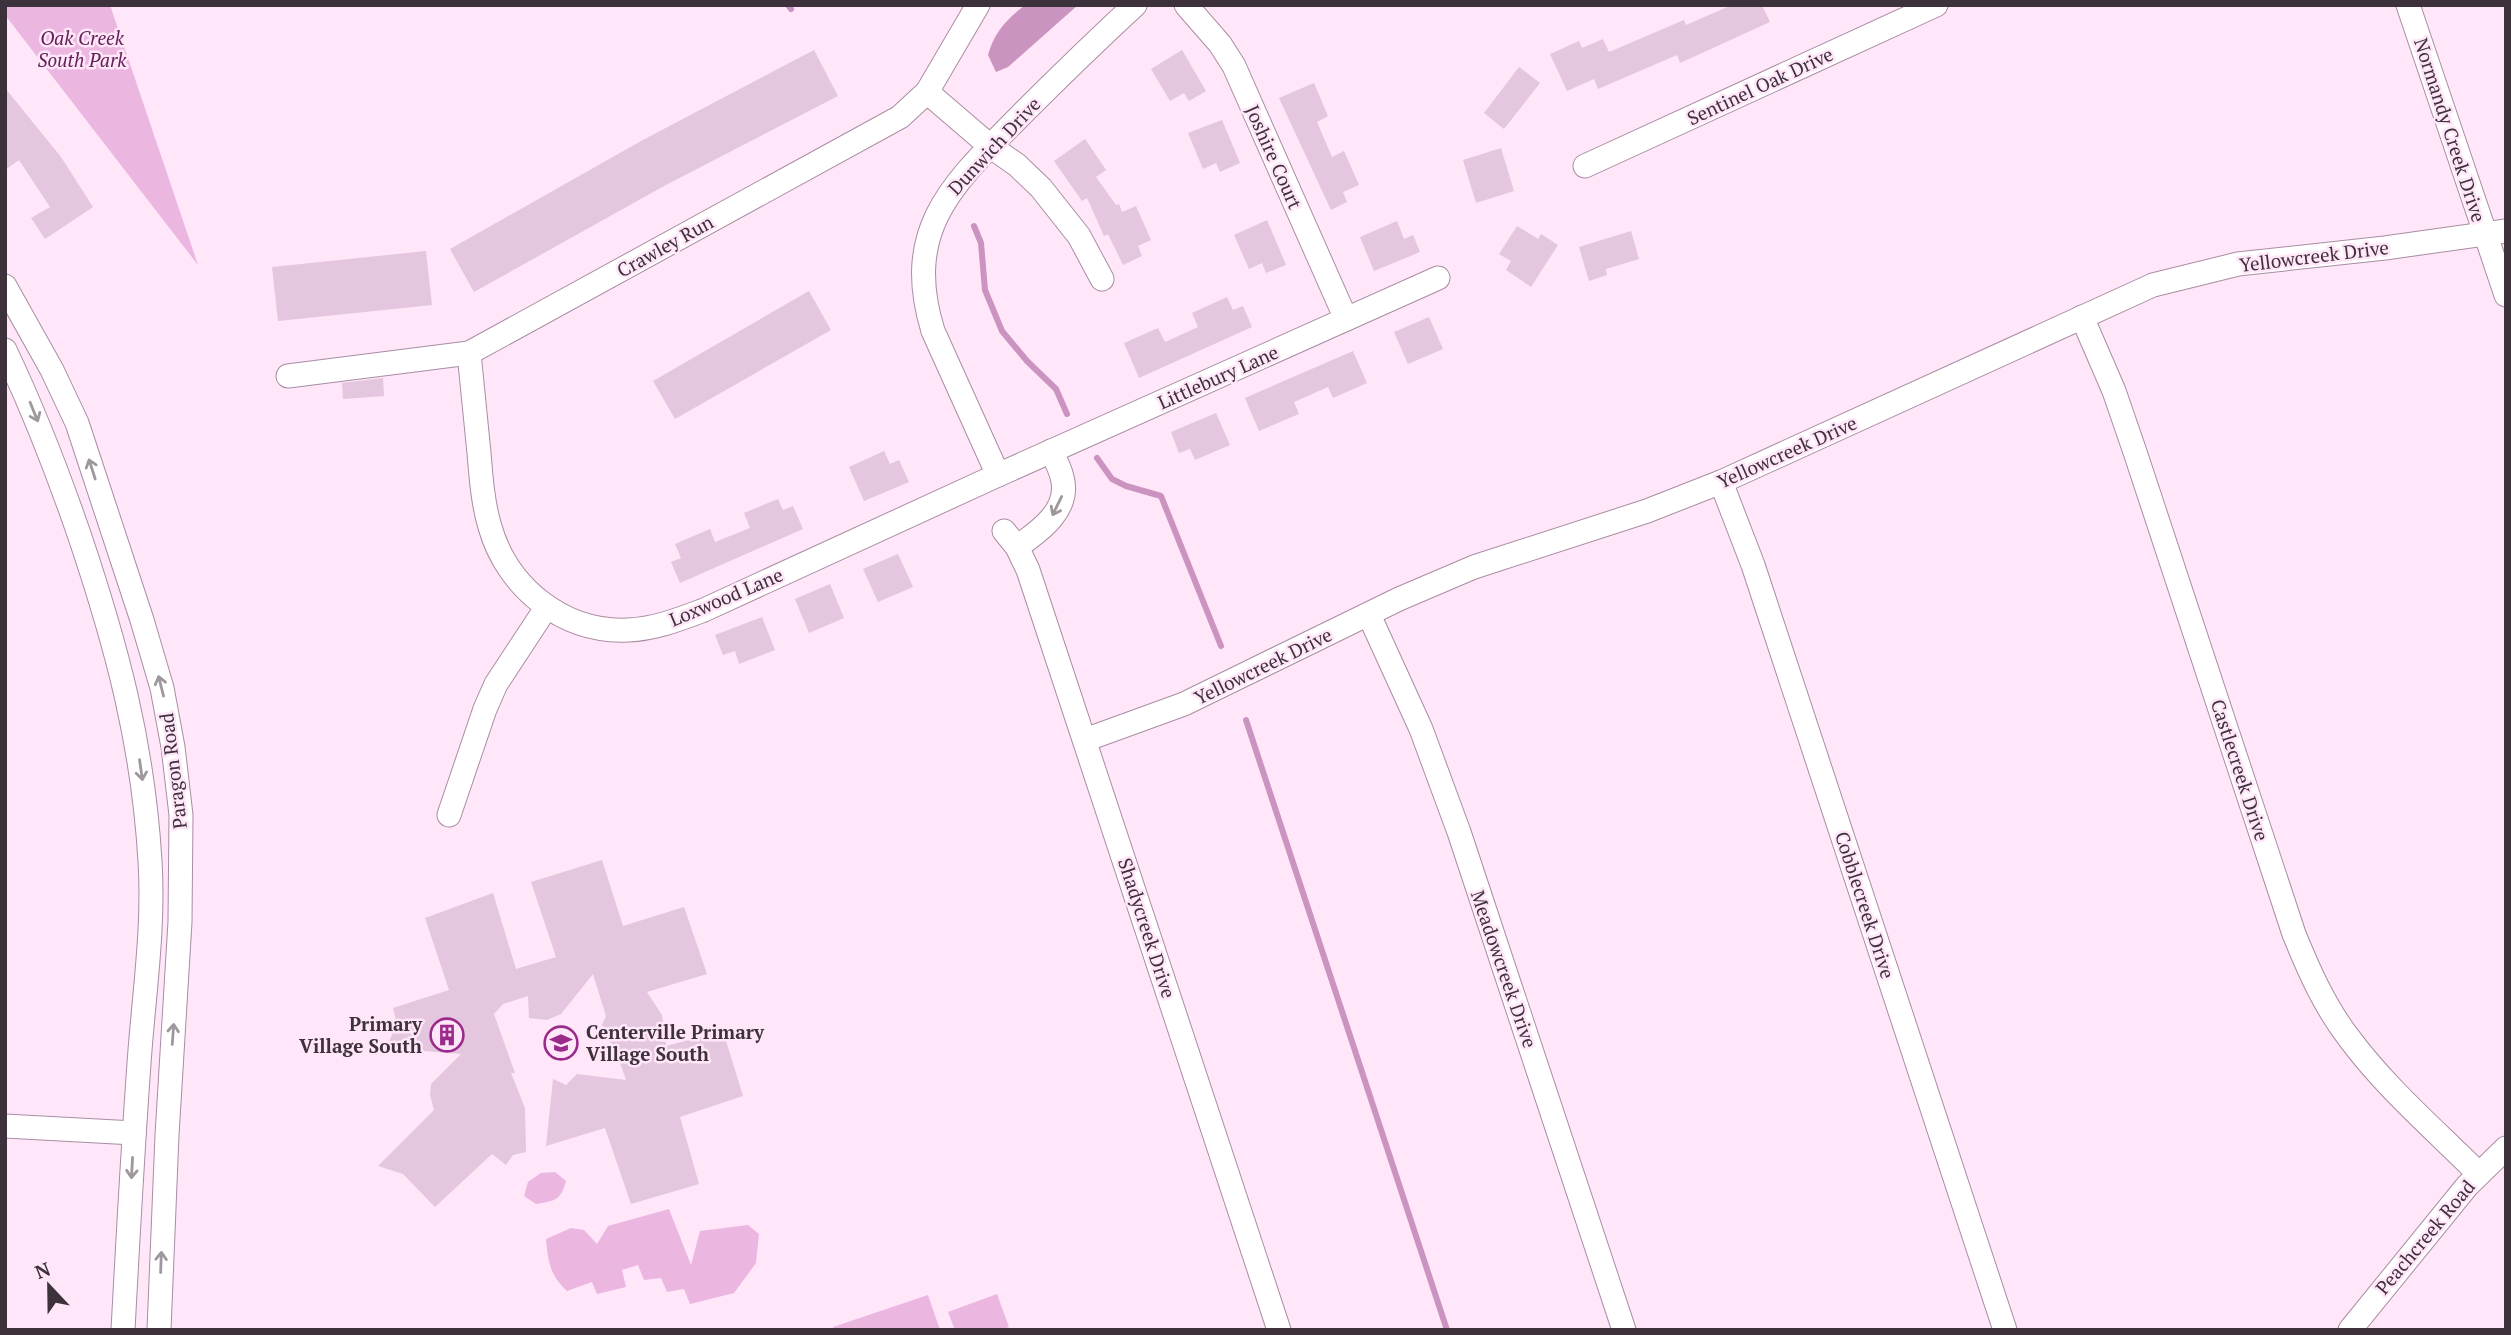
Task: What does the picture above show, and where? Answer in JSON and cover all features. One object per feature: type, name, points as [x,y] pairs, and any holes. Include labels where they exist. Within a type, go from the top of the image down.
[{"type":"street","name":"Crawley Run","points":[[288,376],[469,353],[900,117],[927,92],[978,5]]},
{"type":"street","name":"Dunwich Drive","points":[[998,475],[933,331],[926,309],[923,262],[927,243],[939,209],[953,187],[1085,51],[1135,5]]},
{"type":"street","name":"Joshire Court","points":[[1186,5],[1220,44],[1234,66],[1346,319]]},
{"type":"street","name":"Normandy Creek Drive","points":[[2408,5],[2495,232],[2506,295]]},
{"type":"street","name":"Sentinel Oak Drive","points":[[1585,166],[1931,6]]},
{"type":"street","points":[[927,92],[990,146],[1017,164],[1060,210],[1079,236],[1102,279]]},
{"type":"street","name":"Yellowcreek Drive","points":[[1085,740],[1184,704],[1474,567],[1647,511],[1721,482],[2152,285],[2238,264],[2385,248],[2495,232]]},
{"type":"street","name":"Littlebury Lane","points":[[998,475],[1438,278]]},
{"type":"street","name":"Paragon Road","points":[[5,286],[52,370],[77,423],[142,620],[162,688],[173,747],[181,816],[180,922],[159,1330]]},
{"type":"street","name":"Castlecreek Drive","points":[[2082,317],[2127,429],[2289,921],[2311,976],[2348,1038],[2372,1067],[2479,1174]]},
{"type":"street","name":"Paragon Road","points":[[5,350],[30,402],[63,487],[101,599],[118,656],[133,722],[144,792],[150,863],[150,910],[123,1330]]},
{"type":"street","name":"Loxwood Lane","points":[[469,353],[481,481],[489,525],[497,548],[508,569],[546,608],[571,620],[602,629],[626,630],[676,621],[998,475]]},
{"type":"street","name":"Shadycreek Drive","points":[[1051,451],[1062,476],[1062,502],[1037,534],[1010,539],[1028,570],[1279,1330]]},
{"type":"street","name":"Cobblecreek Drive","points":[[1721,482],[1766,605],[2005,1330]]},
{"type":"street","points":[[449,815],[496,684],[546,608]]},
{"type":"street","name":"Meadowcreek Drive","points":[[1369,615],[1421,729],[1459,832],[1624,1330]]},
{"type":"street","points":[[5,1126],[134,1133]]},
{"type":"street","name":"Peachcreek Road","points":[[2350,1330],[2479,1174],[2506,1148]]},
{"type":"green space","name":"Oak Creek South Park","points":[[5,5],[110,5],[198,265],[5,15]]},
{"type":"green space","points":[[555,1172],[566,1181],[562,1192],[556,1198],[536,1204],[524,1196],[528,1182],[541,1173]]},
{"type":"green space","points":[[669,1209],[691,1265],[700,1231],[748,1225],[759,1234],[756,1263],[734,1293],[690,1304],[684,1289],[667,1292],[661,1278],[644,1280],[638,1265],[622,1270],[626,1287],[597,1294],[592,1282],[567,1291],[553,1274],[546,1239],[571,1228],[584,1230],[597,1244],[608,1226]]},
{"type":"green space","points":[[997,1294],[1009,1327],[1000,1330],[955,1330],[948,1312]]},
{"type":"green space","points":[[928,1295],[940,1330],[834,1330],[833,1327]]},
{"type":"shaded area","points":[[1025,5],[1078,5],[1008,67],[996,72],[988,55],[994,39],[1012,15]]},
{"type":"building","points":[[1732,5],[1762,5],[1770,22],[1680,63],[1677,55],[1598,89],[1594,79],[1567,91],[1550,54],[1579,41],[1582,48],[1603,39],[1609,52],[1684,20],[1686,25]]},
{"type":"building","points":[[814,50],[838,96],[664,186],[474,292],[450,249],[641,141]]},
{"type":"building","points":[[1182,50],[1206,91],[1189,101],[1184,93],[1170,101],[1151,69]]},
{"type":"building","points":[[1519,67],[1540,83],[1504,129],[1484,113]]},
{"type":"building","points":[[1314,83],[1328,116],[1317,122],[1332,157],[1344,151],[1359,185],[1343,192],[1347,202],[1331,210],[1279,98]]},
{"type":"building","points":[[5,88],[61,157],[93,207],[45,239],[31,218],[50,207],[19,160],[5,170]]},
{"type":"building","points":[[1222,120],[1240,163],[1220,172],[1216,163],[1203,169],[1188,133]]},
{"type":"building","points":[[1085,139],[1106,170],[1096,177],[1116,205],[1119,204],[1122,212],[1136,206],[1151,240],[1138,246],[1142,256],[1123,265],[1108,234],[1104,236],[1087,198],[1082,201],[1054,161]]},
{"type":"building","points":[[1501,148],[1514,191],[1476,203],[1463,160]]},
{"type":"building","points":[[1267,220],[1286,265],[1266,273],[1262,263],[1249,269],[1234,235]]},
{"type":"building","points":[[1397,221],[1404,239],[1413,235],[1420,252],[1374,271],[1360,237]]},
{"type":"building","points":[[1517,226],[1538,239],[1541,234],[1558,245],[1531,287],[1506,270],[1511,261],[1499,254]]},
{"type":"building","points":[[1631,231],[1639,259],[1606,269],[1607,275],[1589,281],[1579,247]]},
{"type":"building","points":[[426,251],[432,305],[278,321],[272,267]]},
{"type":"building","points":[[809,291],[831,330],[675,419],[653,381]]},
{"type":"building","points":[[1227,297],[1233,310],[1243,306],[1252,327],[1139,378],[1124,343],[1158,328],[1165,342],[1198,327],[1192,313]]},
{"type":"building","points":[[1429,317],[1443,349],[1408,364],[1394,332]]},
{"type":"building","points":[[1353,351],[1367,383],[1333,398],[1328,387],[1294,402],[1299,414],[1259,431],[1245,398]]},
{"type":"building","points":[[383,378],[384,396],[343,399],[342,383]]},
{"type":"building","points":[[1216,413],[1230,445],[1195,460],[1190,449],[1179,453],[1171,432]]},
{"type":"building","points":[[884,451],[890,464],[899,460],[909,482],[864,501],[849,467]]},
{"type":"building","points":[[778,499],[783,510],[793,506],[803,529],[680,583],[671,562],[681,558],[675,544],[710,529],[715,542],[750,528],[744,513]]},
{"type":"building","points":[[898,554],[913,587],[878,602],[863,569]]},
{"type":"building","points":[[830,584],[844,618],[809,633],[795,599]]},
{"type":"building","points":[[762,617],[775,650],[739,664],[735,651],[723,655],[715,635]]},
{"type":"building","name":"Primary Village South","points":[[602,860],[623,926],[684,907],[707,974],[647,992],[662,1015],[666,1046],[723,1031],[743,1096],[680,1117],[699,1184],[631,1204],[605,1128],[546,1146],[553,1079],[566,1085],[577,1074],[626,1080],[614,1046],[605,1037],[602,1025],[606,1016],[593,974],[561,1014],[547,1020],[529,1018],[528,996],[503,1004],[494,1014],[515,1073],[511,1073],[525,1108],[526,1152],[513,1155],[506,1165],[492,1154],[435,1207],[403,1174],[378,1166],[434,1110],[430,1095],[431,1084],[461,1054],[386,1048],[397,1024],[393,1008],[449,990],[425,918],[493,893],[516,969],[556,957],[531,882]]},
{"type":"waterway","points":[[788,5],[791,9]]},
{"type":"waterway","points":[[974,226],[981,243],[985,290],[1002,331],[1027,361],[1056,389],[1067,414]]},
{"type":"waterway","points":[[1097,458],[1112,479],[1161,496],[1221,646]]},
{"type":"waterway","points":[[1246,720],[1447,1330]]},
{"type":"place","name":"Primary Village South","points":[[447,1035]]},
{"type":"place","name":"Centerville Primary Village South","points":[[561,1043]]}]
